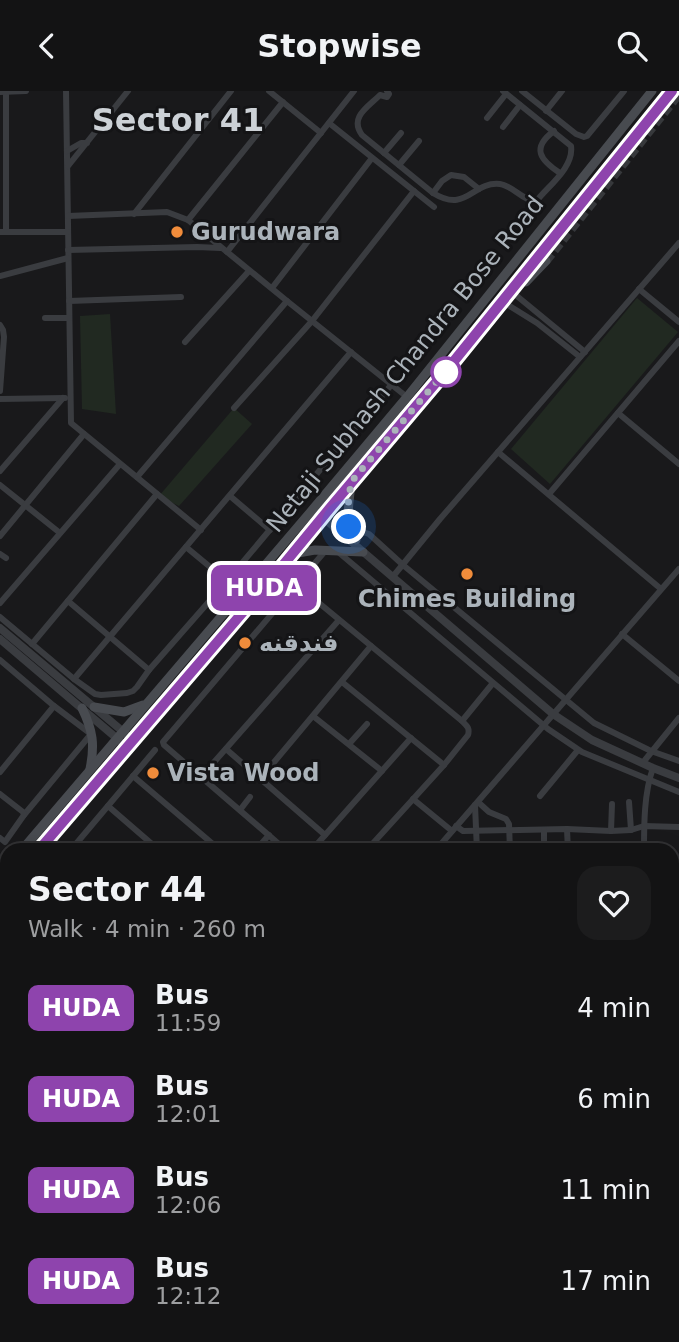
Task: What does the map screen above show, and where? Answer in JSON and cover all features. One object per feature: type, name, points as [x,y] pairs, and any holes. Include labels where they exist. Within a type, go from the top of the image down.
[{"type":"main road","points":[[654,91],[659,98],[670,91]]},
{"type":"main road","name":"Netaji Subhash Chandra Bose Road","points":[[28,843],[407,397],[654,91]]},
{"type":"main road","name":"Netaji Subhash Chandra Bose Road","points":[[45,843],[513,290],[670,91]]},
{"type":"main road","points":[[513,290],[527,282],[546,261]]},
{"type":"main road","points":[[354,460],[363,469]]},
{"type":"main road","points":[[351,482],[347,514],[353,536]]},
{"type":"main road","points":[[292,554],[308,550],[363,552]]},
{"type":"main road","points":[[94,708],[124,712],[146,704]]},
{"type":"main road","points":[[82,708],[93,736],[89,770]]},
{"type":"street","points":[[26,91],[4,92],[3,232],[68,232]]},
{"type":"street","points":[[66,91],[69,301],[67,398],[71,423],[201,530]]},
{"type":"street","points":[[68,167],[128,91]]},
{"type":"street","points":[[134,214],[231,91]]},
{"type":"street","points":[[269,91],[321,133]]},
{"type":"street","points":[[224,250],[354,91]]},
{"type":"street","points":[[387,91],[387,97],[378,93],[360,115],[356,122],[357,129],[433,193],[453,201],[500,184],[527,200],[534,201],[539,198],[570,160],[571,146],[504,95],[487,118]]},
{"type":"street","points":[[522,91],[576,134],[584,137],[624,91]]},
{"type":"street","points":[[546,111],[562,91]]},
{"type":"street","points":[[188,220],[283,102]]},
{"type":"street","points":[[503,127],[518,107]]},
{"type":"street","points":[[330,123],[434,207]]},
{"type":"street","points":[[554,131],[544,138],[541,151],[549,166],[560,173]]},
{"type":"street","points":[[383,153],[401,132]]},
{"type":"street","points":[[399,165],[419,141]]},
{"type":"street","points":[[67,151],[81,143],[87,143]]},
{"type":"street","points":[[272,288],[372,158]]},
{"type":"street","points":[[433,193],[442,181],[451,175],[464,177],[479,190]]},
{"type":"street","points":[[234,408],[312,321],[414,191]]},
{"type":"street","points":[[68,216],[167,212],[188,220],[407,397]]},
{"type":"street","points":[[395,574],[679,243]]},
{"type":"street","points":[[0,276],[68,254],[197,247],[224,250]]},
{"type":"street","points":[[185,342],[249,271]]},
{"type":"street","points":[[639,289],[679,322]]},
{"type":"street","points":[[513,290],[582,355]]},
{"type":"street","points":[[69,301],[181,297]]},
{"type":"street","points":[[137,477],[287,301]]},
{"type":"street","points":[[503,302],[582,355]]},
{"type":"street","points":[[45,319],[69,318]]},
{"type":"street","points":[[0,325],[4,337],[0,389]]},
{"type":"street","points":[[549,494],[679,341]]},
{"type":"street","points":[[74,679],[351,352]]},
{"type":"street","points":[[0,617],[95,694],[133,691],[391,384]]},
{"type":"street","points":[[0,399],[67,398]]},
{"type":"street","points":[[0,471],[67,398]]},
{"type":"street","points":[[618,413],[679,464]]},
{"type":"street","points":[[0,536],[84,434]]},
{"type":"street","points":[[498,452],[661,589]]},
{"type":"street","points":[[0,603],[120,464]]},
{"type":"street","points":[[0,485],[60,533]]},
{"type":"street","points":[[32,644],[157,494]]},
{"type":"street","points":[[230,496],[270,530]]},
{"type":"street","points":[[315,507],[363,552],[592,740],[653,768],[679,775]]},
{"type":"street","points":[[324,515],[353,536],[555,712],[594,736],[679,775]]},
{"type":"street","points":[[353,536],[365,531],[402,565],[594,723],[651,751],[679,761]]},
{"type":"street","points":[[186,547],[227,581]]},
{"type":"street","points":[[278,843],[164,745],[164,740],[326,550]]},
{"type":"street","points":[[337,551],[543,725],[578,750],[679,792]]},
{"type":"street","points":[[443,843],[679,569]]},
{"type":"street","points":[[296,584],[468,727],[468,735],[444,765],[373,843]]},
{"type":"street","points":[[68,601],[149,670]]},
{"type":"street","points":[[201,777],[339,620]]},
{"type":"street","points":[[0,628],[94,708],[130,744]]},
{"type":"street","points":[[622,634],[679,681]]},
{"type":"street","points":[[0,639],[82,708],[120,735]]},
{"type":"street","points":[[260,779],[371,646]]},
{"type":"street","points":[[0,660],[91,734],[2,842]]},
{"type":"street","points":[[342,682],[444,765]]},
{"type":"street","points":[[462,721],[493,683]]},
{"type":"street","points":[[0,772],[54,706]]},
{"type":"street","points":[[313,716],[382,771]]},
{"type":"street","points":[[645,759],[679,718]]},
{"type":"street","points":[[349,744],[367,724]]},
{"type":"street","points":[[318,843],[411,738]]},
{"type":"street","points":[[226,749],[326,835]]},
{"type":"street","points":[[79,843],[155,750]]},
{"type":"street","points":[[540,796],[578,750]]},
{"type":"street","points":[[625,769],[631,758]]},
{"type":"street","points":[[644,843],[649,779],[653,768]]},
{"type":"street","points":[[133,776],[212,843]]},
{"type":"street","points":[[0,794],[24,815]]},
{"type":"street","points":[[240,810],[250,797]]},
{"type":"street","points":[[413,799],[454,829],[460,830],[611,831],[644,826],[679,827]]},
{"type":"street","points":[[629,802],[631,830]]},
{"type":"street","points":[[477,803],[477,843]]},
{"type":"street","points":[[477,803],[506,819],[509,824],[510,843]]},
{"type":"street","points":[[611,831],[612,804]]},
{"type":"street","points":[[108,806],[151,843]]},
{"type":"street","points":[[567,829],[568,843]]},
{"type":"street","points":[[544,830],[544,843]]},
{"type":"street","points":[[262,843],[269,835]]},
{"type":"shaded area","points":[[637,298],[678,332],[550,484],[511,449]]},
{"type":"shaded area","points":[[110,314],[116,414],[82,409],[80,316]]},
{"type":"shaded area","points":[[234,408],[252,424],[179,506],[159,496]]},
{"type":"tunnel","points":[[546,261],[679,94]]},
{"type":"bus line","name":"HUDA","points":[[45,843],[450,366],[672,91]]},
{"type":"place","name":"Gurudwara","points":[[177,232]]},
{"type":"place","name":"Chimes Building","points":[[467,574]]},
{"type":"place","name":"فندقنه","points":[[245,643]]},
{"type":"place","name":"Vista Wood","points":[[153,773]]},
{"type":"district","name":"Sector 41","points":[[178,120]]},
{"type":"route","points":[[349,527],[347,514],[351,482],[450,366],[446,372]]}]
